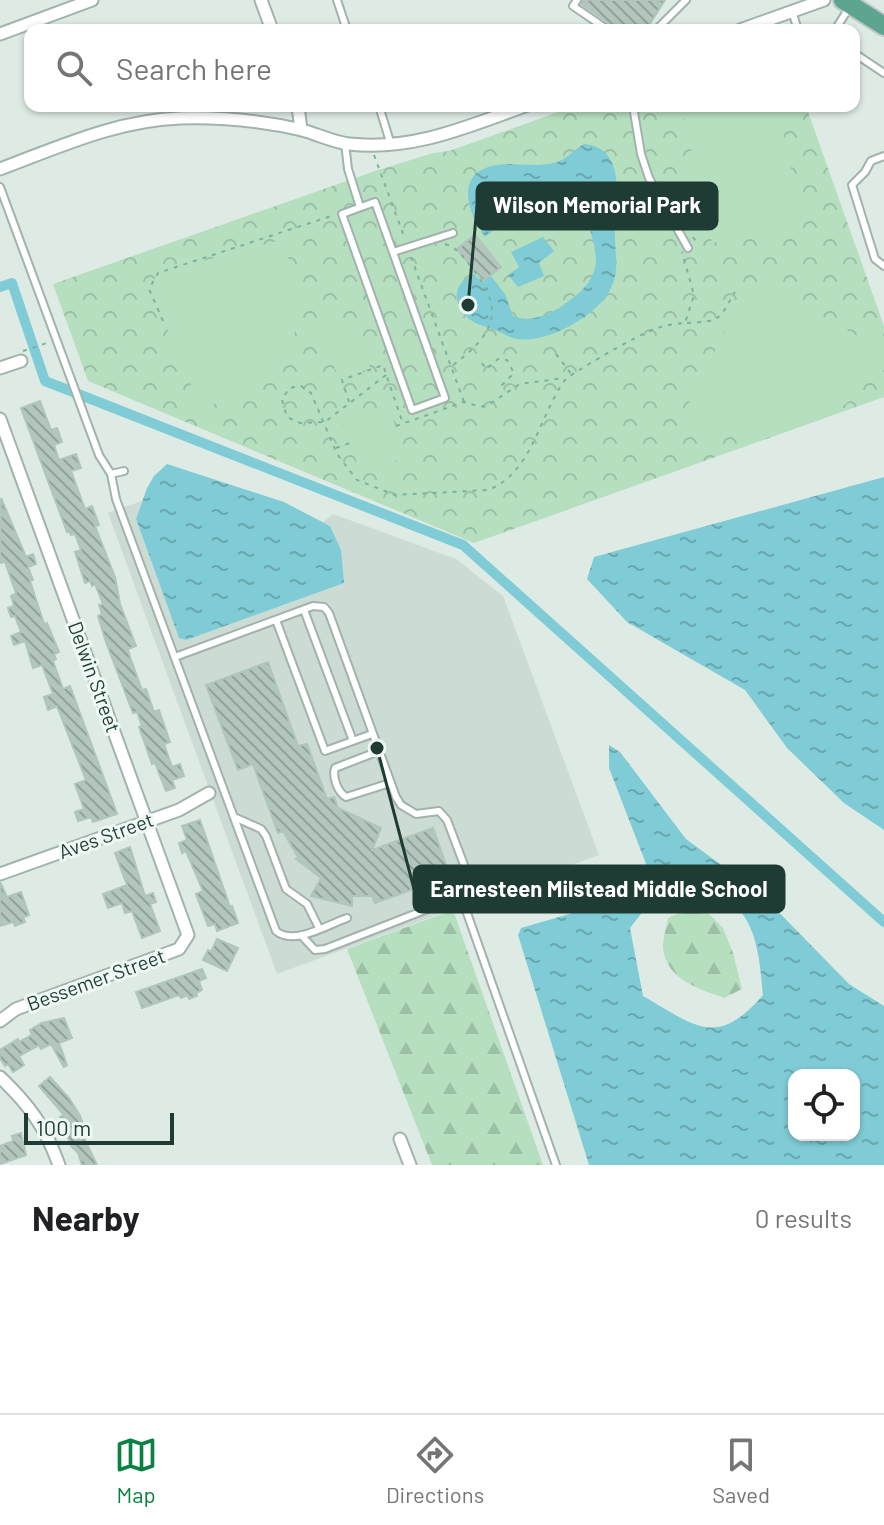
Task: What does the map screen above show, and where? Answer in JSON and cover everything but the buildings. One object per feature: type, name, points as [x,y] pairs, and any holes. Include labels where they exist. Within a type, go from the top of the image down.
[{"type":"main road","points":[[847,2],[884,26]]},
{"type":"street","points":[[27,24],[92,0]]},
{"type":"street","points":[[261,0],[270,24]]},
{"type":"street","points":[[756,24],[824,0]]},
{"type":"street","points":[[0,34],[24,25]]},
{"type":"street","points":[[299,112],[301,130]]},
{"type":"street","points":[[0,169],[110,128],[179,118],[242,120],[301,130],[345,143],[391,145],[428,140],[508,112]]},
{"type":"street","points":[[0,368],[24,355]]},
{"type":"street","name":"Delwin Street","points":[[0,419],[188,935]]},
{"type":"street","name":"Aves Street","points":[[0,874],[179,810],[209,793]]},
{"type":"street","name":"Bessemer Street","points":[[0,1021],[16,1009],[179,949],[188,935]]},
{"type":"street","points":[[0,1077],[28,1104],[49,1138],[59,1165]]},
{"type":"street","points":[[400,1139],[410,1165]]},
{"type":"lane","points":[[337,0],[345,24]]},
{"type":"lane","points":[[577,0],[573,6],[599,24]]},
{"type":"lane","points":[[662,24],[686,0]]},
{"type":"lane","points":[[838,24],[847,2]]},
{"type":"lane","points":[[792,11],[796,24]]},
{"type":"lane","points":[[860,57],[884,73]]},
{"type":"lane","points":[[381,112],[391,145]]},
{"type":"lane","points":[[634,112],[641,154],[649,178],[688,248]]},
{"type":"lane","points":[[345,143],[348,169],[360,207]]},
{"type":"lane","points":[[884,156],[871,161],[852,185],[852,190],[875,259],[884,266]]},
{"type":"lane","points":[[0,187],[99,455],[111,474],[116,499],[276,931],[282,937],[292,938],[347,918]]},
{"type":"lane","points":[[375,202],[393,252],[445,398],[412,410],[342,214],[375,202]]},
{"type":"lane","points":[[393,252],[453,233]]},
{"type":"lane","points":[[111,474],[124,471]]},
{"type":"lane","points":[[175,657],[304,610],[319,606],[329,613],[390,783],[401,805],[416,814],[439,811],[447,820],[466,870],[467,878],[461,896],[556,1165]]},
{"type":"lane","points":[[304,610],[353,741]]},
{"type":"lane","points":[[276,620],[325,751],[372,734]]},
{"type":"lane","points":[[379,751],[335,768],[333,774],[340,793],[346,797],[390,783]]},
{"type":"lane","points":[[209,793],[224,788]]},
{"type":"lane","points":[[234,817],[261,829],[286,889],[307,904],[319,928]]},
{"type":"lane","points":[[301,935],[315,950],[325,949],[461,896]]},
{"type":"path","points":[[370,145],[464,402]]},
{"type":"path","points":[[163,321],[149,289],[158,273],[331,216]]},
{"type":"path","points":[[685,323],[694,295],[688,267],[681,253],[697,243],[693,237]]},
{"type":"path","points":[[435,239],[436,243],[456,248],[482,280],[491,298],[489,328],[470,352],[451,367]]},
{"type":"path","points":[[396,426],[464,402],[481,407],[520,384],[565,378],[652,329],[720,318],[735,292]]},
{"type":"path","points":[[24,355],[42,345]]},
{"type":"path","points":[[556,354],[572,375]]},
{"type":"path","points":[[482,363],[486,369],[498,359],[511,364],[514,373],[502,385],[505,392]]},
{"type":"path","points":[[350,403],[342,380],[383,365],[403,424]]},
{"type":"path","points":[[386,375],[325,422],[300,423],[287,417],[282,400],[289,388],[301,386],[311,393],[325,422],[335,448],[357,480],[395,495],[488,490],[505,482],[523,461],[565,378]]},
{"type":"path","points":[[335,448],[350,443]]},
{"type":"shaded area","points":[[142,501],[136,519],[179,638],[186,640],[330,526],[323,522],[333,514],[456,559],[503,596],[599,855],[277,974],[108,513]]},
{"type":"green space","points":[[558,112],[808,112],[884,326],[884,397],[474,543],[88,381],[53,284],[375,171],[449,151]]},
{"type":"green space","points":[[682,112],[778,112],[803,222],[712,243]]},
{"type":"green space","points":[[282,240],[299,289],[294,339],[286,357],[248,392],[201,409],[152,292],[155,278],[181,267]]},
{"type":"green space","points":[[761,282],[879,348],[875,364],[863,388],[834,411],[815,420],[795,428],[753,435],[712,430],[682,416],[748,287]]},
{"type":"green space","points":[[353,320],[370,368],[339,380],[322,331]]},
{"type":"green space","points":[[388,405],[406,457],[361,474],[342,421]]},
{"type":"green space","points":[[704,909],[723,928],[742,989],[724,998],[695,987],[678,976],[666,960],[663,949],[668,918],[684,911]]},
{"type":"green space","points":[[453,910],[543,1165],[432,1165],[347,949]]},
{"type":"water","points":[[584,144],[598,148],[608,156],[614,167],[617,194],[616,270],[610,290],[583,318],[542,337],[514,338],[473,321],[462,311],[457,293],[462,282],[474,274],[481,282],[491,276],[505,294],[513,316],[528,319],[556,310],[588,283],[596,260],[593,238],[584,214],[566,190],[543,185],[516,191],[505,197],[496,206],[492,218],[493,231],[485,237],[472,213],[468,190],[471,180],[490,166],[557,162]]},
{"type":"water","points":[[543,237],[554,251],[539,263],[544,276],[518,287],[508,275],[519,267],[511,252]]},
{"type":"water","points":[[167,464],[284,502],[330,526],[341,550],[344,583],[186,640],[179,638],[136,519],[147,488]]},
{"type":"water","points":[[884,477],[884,830],[844,803],[787,748],[745,690],[627,622],[587,579],[594,557]]},
{"type":"water","points":[[609,745],[620,752],[686,839],[762,895],[849,984],[884,1006],[884,1165],[589,1165],[518,935],[521,928],[638,894],[647,880],[648,869],[609,768]],"holes":[[[699,890],[718,895],[743,914],[750,928],[756,943],[763,995],[732,1022],[705,1027],[643,996],[630,928],[651,901]]]},
{"type":"waterway","points":[[0,287],[12,283],[45,381],[463,545],[884,922]]},
{"type":"place","name":"Wilson Memorial Park","points":[[468,305]]},
{"type":"place","name":"Earnesteen Milstead Middle School","points":[[377,748]]}]
